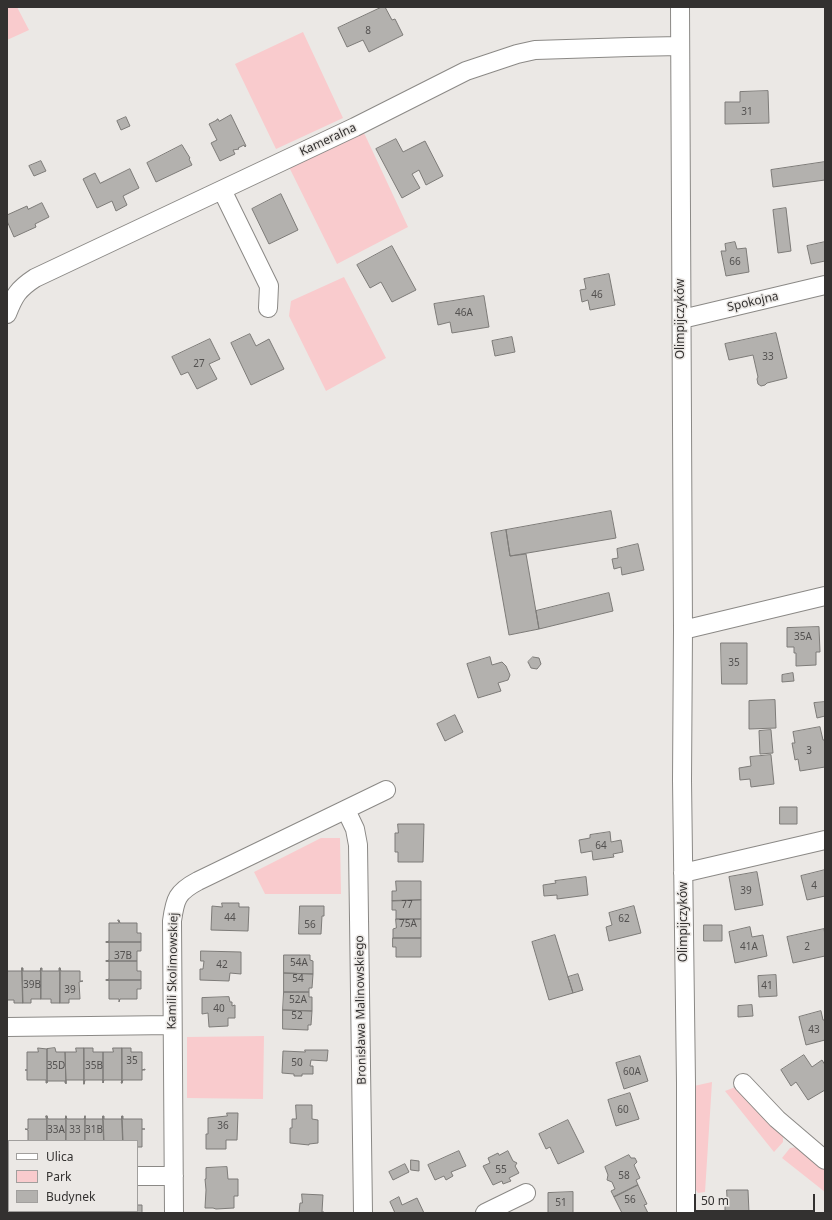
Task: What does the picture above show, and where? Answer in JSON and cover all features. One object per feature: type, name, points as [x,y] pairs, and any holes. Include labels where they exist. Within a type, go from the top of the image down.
[{"type":"street","name":"Olimpijczyków","points":[[680,7],[683,630],[682,787],[686,1083],[686,1213]]},
{"type":"street","name":"Kameralna","points":[[7,314],[14,298],[23,286],[34,278],[355,127],[466,71],[517,54],[535,50],[680,46]]},
{"type":"street","points":[[222,190],[269,286],[268,308]]},
{"type":"street","name":"Spokojna","points":[[682,319],[825,285]]},
{"type":"street","points":[[683,630],[825,596]]},
{"type":"street","name":"Kamili Skolimowskiej","points":[[174,1213],[172,921],[176,899],[182,891],[198,881],[386,790]]},
{"type":"street","name":"Bronisława Malinowskiego","points":[[346,810],[355,829],[358,845],[363,1213]]},
{"type":"street","points":[[683,873],[825,840]]},
{"type":"street","points":[[7,1027],[172,1025]]},
{"type":"street","points":[[743,1083],[777,1119],[825,1160]]},
{"type":"street","points":[[138,1176],[174,1176]]},
{"type":"street","points":[[485,1213],[526,1193]]},
{"type":"green space","points":[[7,7],[17,7],[29,30],[7,40]]},
{"type":"green space","points":[[303,32],[343,118],[276,149],[235,64]]},
{"type":"green space","points":[[361,130],[365,135],[408,227],[337,264],[289,167]]},
{"type":"green space","points":[[344,277],[386,358],[326,391],[289,316],[291,301]]},
{"type":"green space","points":[[321,838],[340,838],[341,894],[265,894],[254,872]]},
{"type":"green space","points":[[264,1036],[263,1099],[187,1098],[187,1037]]},
{"type":"green space","points":[[712,1082],[705,1192],[698,1193],[694,1187],[694,1086]]},
{"type":"green space","points":[[738,1086],[783,1134],[783,1142],[774,1152],[725,1091]]},
{"type":"green space","points":[[798,1147],[825,1168],[825,1192],[782,1158],[790,1148]]},
{"type":"building","points":[[382,7],[385,7],[392,20],[395,19],[403,35],[369,52],[363,40],[347,47],[338,28]]},
{"type":"building","points":[[768,91],[769,123],[725,124],[725,102],[740,102],[740,92]]},
{"type":"building","points":[[231,115],[246,146],[245,147],[244,145],[238,148],[239,149],[233,150],[235,154],[220,161],[211,143],[217,140],[209,124],[217,119],[219,121]]},
{"type":"building","points":[[126,117],[130,126],[121,130],[117,121]]},
{"type":"building","points":[[396,139],[403,152],[425,141],[443,176],[426,185],[419,170],[412,174],[420,188],[402,198],[376,149]]},
{"type":"building","points":[[182,145],[190,158],[189,159],[192,165],[156,182],[147,163]]},
{"type":"building","points":[[41,161],[46,171],[34,176],[29,166]]},
{"type":"building","points":[[825,162],[825,180],[773,187],[771,170]]},
{"type":"building","points":[[130,169],[139,188],[123,196],[127,205],[116,211],[112,201],[97,208],[83,179],[95,173],[100,183]]},
{"type":"building","points":[[281,194],[298,230],[269,244],[252,209]]},
{"type":"building","points":[[42,203],[49,217],[35,224],[36,227],[14,237],[7,221],[7,215],[27,206],[28,209]]},
{"type":"building","points":[[786,208],[791,251],[778,253],[773,210]]},
{"type":"building","points":[[735,242],[737,249],[746,248],[749,272],[726,276],[721,251],[726,251],[725,244]]},
{"type":"building","points":[[825,242],[825,261],[811,264],[807,246]]},
{"type":"building","points":[[392,246],[416,290],[392,302],[381,282],[370,288],[357,265]]},
{"type":"building","points":[[609,274],[615,305],[590,310],[588,300],[582,302],[580,290],[586,289],[584,279]]},
{"type":"building","points":[[484,296],[489,327],[452,333],[450,322],[438,325],[434,304]]},
{"type":"building","points":[[776,333],[787,378],[761,386],[758,384],[753,355],[729,360],[725,344]]},
{"type":"building","points":[[250,334],[256,346],[269,339],[284,369],[251,385],[231,343]]},
{"type":"building","points":[[512,337],[515,352],[495,356],[492,341]]},
{"type":"building","points":[[210,339],[220,359],[209,364],[217,379],[197,389],[188,372],[181,375],[172,357]]},
{"type":"building","points":[[611,511],[616,538],[510,556],[506,530]]},
{"type":"building","points":[[506,530],[510,556],[526,554],[539,629],[509,635],[491,533]]},
{"type":"building","points":[[638,544],[644,570],[622,575],[621,567],[614,569],[612,559],[618,558],[617,549]]},
{"type":"building","points":[[609,593],[613,611],[539,629],[536,611]]},
{"type":"building","points":[[819,627],[820,652],[816,652],[816,665],[796,666],[796,653],[794,653],[794,647],[787,647],[787,628]]},
{"type":"building","points":[[721,643],[747,643],[747,684],[722,684]]},
{"type":"building","points":[[490,657],[492,665],[502,662],[506,666],[510,675],[508,680],[498,683],[501,691],[478,698],[467,664]]},
{"type":"building","points":[[533,657],[539,658],[541,664],[537,669],[531,668],[528,662]]},
{"type":"building","points":[[793,673],[794,681],[782,682],[782,675]]},
{"type":"building","points":[[775,700],[776,728],[749,729],[749,701]]},
{"type":"building","points":[[825,702],[825,716],[817,718],[814,703]]},
{"type":"building","points":[[455,715],[463,732],[445,741],[437,724]]},
{"type":"building","points":[[820,727],[823,740],[825,740],[825,767],[800,771],[798,759],[795,760],[792,743],[795,743],[793,732]]},
{"type":"building","points":[[771,730],[773,753],[760,754],[759,731]]},
{"type":"building","points":[[771,755],[774,784],[751,787],[750,779],[740,780],[739,768],[751,766],[750,757]]},
{"type":"building","points":[[780,807],[797,807],[797,824],[780,824]]},
{"type":"building","points":[[398,824],[424,824],[423,862],[398,862],[398,852],[395,852],[395,833],[398,833]]},
{"type":"building","points":[[610,832],[611,842],[621,840],[623,852],[613,854],[614,857],[593,860],[592,851],[581,853],[579,840],[590,838],[590,835]]},
{"type":"building","points":[[825,870],[825,896],[807,900],[801,876]]},
{"type":"building","points":[[757,872],[763,905],[735,910],[729,877]]},
{"type":"building","points":[[586,877],[588,895],[557,899],[557,895],[544,896],[543,885],[556,883],[555,881]]},
{"type":"building","points":[[396,881],[421,881],[421,900],[392,901],[392,891],[396,891]]},
{"type":"building","points":[[421,900],[421,919],[396,919],[396,910],[392,910],[392,901]]},
{"type":"building","points":[[222,903],[239,903],[239,907],[249,907],[248,931],[211,930],[212,906],[222,907]]},
{"type":"building","points":[[300,906],[324,906],[321,934],[299,934]]},
{"type":"building","points":[[634,906],[641,933],[609,941],[606,927],[612,925],[609,913]]},
{"type":"building","points":[[396,919],[421,919],[421,938],[393,938],[393,929],[396,928]]},
{"type":"building","points":[[118,920],[120,923],[137,923],[137,933],[141,933],[141,942],[106,942],[109,941],[109,923],[119,923]]},
{"type":"building","points":[[704,925],[722,925],[722,941],[704,941]]},
{"type":"building","points":[[750,927],[752,937],[763,935],[767,956],[735,963],[729,932]]},
{"type":"building","points":[[824,929],[825,956],[793,963],[787,937]]},
{"type":"building","points":[[555,935],[573,993],[549,1000],[532,942]]},
{"type":"building","points":[[393,938],[421,938],[421,957],[396,957],[396,947],[393,947]]},
{"type":"building","points":[[106,942],[141,942],[141,951],[137,951],[137,961],[106,961],[109,960],[109,943]]},
{"type":"building","points":[[201,951],[241,952],[241,974],[230,973],[229,981],[200,980],[200,969],[203,969],[204,961],[201,961]]},
{"type":"building","points":[[284,955],[310,955],[310,960],[313,961],[313,974],[284,973]]},
{"type":"building","points":[[106,961],[137,961],[137,971],[141,971],[141,980],[106,980],[109,979],[109,962]]},
{"type":"building","points":[[22,968],[23,1003],[14,1003],[14,1000],[7,1000],[7,971],[22,971]]},
{"type":"building","points":[[22,968],[23,971],[40,971],[41,968],[41,999],[31,999],[31,1003],[23,1003]]},
{"type":"building","points":[[41,968],[42,971],[59,971],[60,968],[60,1003],[51,1003],[51,999],[41,999]]},
{"type":"building","points":[[60,968],[61,971],[80,971],[80,981],[83,981],[79,982],[80,999],[69,999],[69,1003],[60,1003]]},
{"type":"building","points":[[284,973],[313,974],[312,988],[309,988],[309,992],[284,992]]},
{"type":"building","points":[[578,974],[583,990],[573,993],[568,977]]},
{"type":"building","points":[[776,975],[777,996],[759,997],[758,976]]},
{"type":"building","points":[[106,980],[141,980],[141,989],[137,989],[137,999],[120,999],[119,1002],[119,999],[109,999],[109,981]]},
{"type":"building","points":[[284,992],[309,992],[309,997],[312,997],[312,1011],[283,1010]]},
{"type":"building","points":[[229,997],[230,1002],[232,1002],[232,1006],[235,1005],[235,1018],[228,1018],[228,1026],[209,1027],[208,1013],[202,1014],[202,998]]},
{"type":"building","points":[[752,1005],[753,1016],[738,1017],[738,1006]]},
{"type":"building","points":[[283,1010],[312,1011],[311,1025],[308,1025],[308,1030],[283,1029]]},
{"type":"building","points":[[821,1011],[823,1020],[825,1020],[825,1040],[806,1045],[799,1017]]},
{"type":"building","points":[[38,1048],[47,1049],[47,1083],[46,1080],[27,1080],[27,1052],[38,1052]]},
{"type":"building","points":[[55,1048],[56,1052],[65,1052],[66,1083],[65,1081],[47,1081],[47,1049]]},
{"type":"building","points":[[76,1048],[84,1048],[84,1080],[66,1080],[66,1084],[65,1052],[76,1052]]},
{"type":"building","points":[[84,1048],[93,1048],[93,1052],[103,1052],[103,1080],[85,1080],[84,1084]]},
{"type":"building","points":[[113,1048],[122,1048],[122,1080],[104,1080],[103,1083],[103,1052],[113,1052]]},
{"type":"building","points":[[122,1048],[131,1048],[131,1052],[142,1052],[142,1080],[123,1080],[122,1083]]},
{"type":"building","points":[[305,1050],[328,1050],[327,1061],[311,1060],[310,1066],[313,1066],[313,1074],[294,1076],[294,1074],[282,1073],[283,1051],[305,1052]]},
{"type":"building","points":[[804,1055],[812,1067],[822,1060],[825,1065],[825,1090],[808,1100],[796,1082],[791,1086],[781,1070]]},
{"type":"building","points":[[640,1056],[648,1081],[624,1089],[616,1063]]},
{"type":"building","points":[[630,1093],[639,1119],[616,1126],[608,1100]]},
{"type":"building","points":[[296,1105],[312,1105],[312,1119],[318,1120],[318,1143],[309,1145],[290,1143],[290,1128],[292,1128],[292,1119],[296,1119]]},
{"type":"building","points":[[227,1113],[238,1113],[237,1140],[226,1140],[226,1149],[206,1149],[208,1118],[227,1116]]},
{"type":"building","points":[[47,1116],[47,1140],[28,1140],[28,1130],[25,1129],[28,1129],[28,1119],[46,1119]]},
{"type":"building","points":[[47,1116],[48,1119],[65,1119],[66,1116],[66,1140],[47,1140]]},
{"type":"building","points":[[66,1116],[67,1119],[84,1119],[85,1116],[85,1140],[66,1140]]},
{"type":"building","points":[[103,1116],[104,1140],[85,1140],[85,1119],[103,1119]]},
{"type":"building","points":[[103,1116],[104,1119],[122,1119],[122,1116],[123,1140],[104,1140]]},
{"type":"building","points":[[122,1116],[123,1119],[142,1119],[142,1147],[138,1147],[138,1140],[123,1140]]},
{"type":"building","points":[[568,1120],[584,1152],[558,1164],[550,1147],[546,1149],[539,1134]]},
{"type":"building","points":[[459,1151],[466,1166],[451,1172],[453,1176],[446,1180],[444,1176],[435,1180],[428,1165]]},
{"type":"building","points":[[508,1151],[513,1161],[517,1163],[515,1166],[519,1173],[509,1178],[511,1181],[503,1184],[502,1181],[493,1185],[483,1166],[490,1163],[488,1158],[498,1153],[499,1155]]},
{"type":"building","points":[[629,1155],[631,1158],[635,1158],[637,1162],[634,1165],[640,1178],[636,1180],[638,1185],[614,1197],[611,1191],[615,1189],[612,1182],[607,1180],[608,1175],[605,1167]]},
{"type":"building","points":[[411,1160],[419,1161],[419,1171],[411,1170]]},
{"type":"building","points":[[405,1164],[409,1172],[393,1180],[389,1172]]},
{"type":"building","points":[[227,1167],[228,1179],[238,1179],[238,1196],[234,1196],[234,1208],[205,1208],[206,1168]]},
{"type":"building","points":[[638,1185],[647,1204],[644,1205],[648,1213],[622,1213],[614,1197]]},
{"type":"building","points":[[727,1190],[748,1190],[749,1213],[725,1213],[725,1205],[727,1205]]},
{"type":"building","points":[[573,1192],[573,1213],[548,1213],[548,1193]]},
{"type":"building","points":[[302,1194],[323,1195],[322,1212],[324,1213],[299,1213],[300,1203],[302,1203]]},
{"type":"building","points":[[399,1197],[402,1205],[417,1198],[424,1213],[395,1213],[390,1202]]},
{"type":"building","points":[[138,1205],[142,1205],[142,1213],[123,1213],[138,1212]]}]
